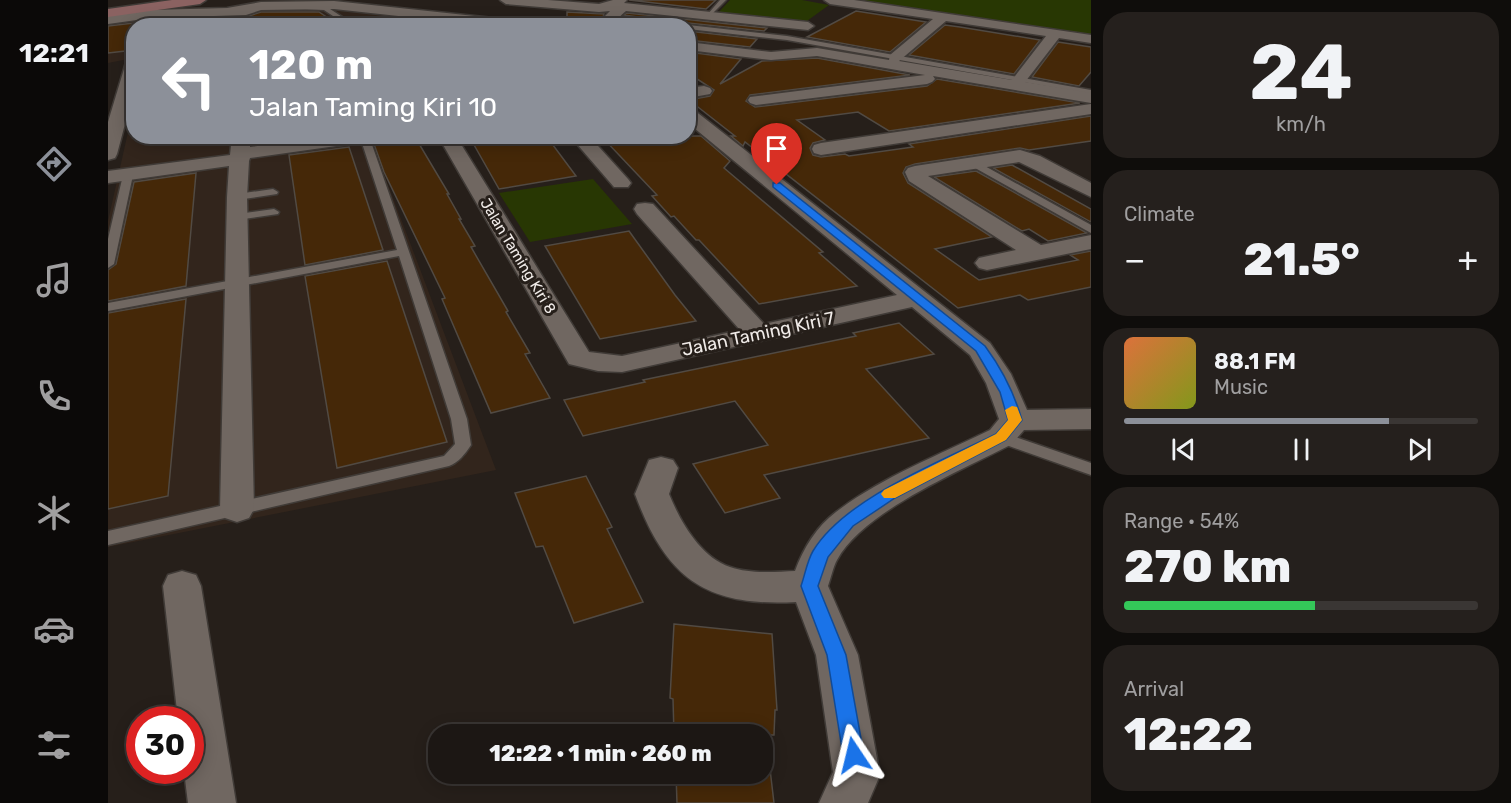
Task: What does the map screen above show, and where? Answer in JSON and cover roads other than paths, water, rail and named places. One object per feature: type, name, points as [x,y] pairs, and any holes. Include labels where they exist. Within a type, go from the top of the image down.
[{"type":"street","points":[[506,0],[593,8],[610,7],[625,2],[709,14],[818,20]]},
{"type":"street","points":[[830,0],[1091,39]]},
{"type":"street","points":[[108,11],[167,1]]},
{"type":"street","points":[[134,18],[167,1]]},
{"type":"street","points":[[612,18],[611,16],[625,2]]},
{"type":"street","points":[[788,38],[845,2]]},
{"type":"street","points":[[225,12],[261,6],[334,5],[456,18]]},
{"type":"street","points":[[108,11],[134,18],[200,6],[225,12],[264,14]]},
{"type":"street","points":[[895,58],[943,17]]},
{"type":"street","points":[[108,20],[126,19]]},
{"type":"street","points":[[1019,79],[1055,34]]},
{"type":"street","points":[[696,47],[771,56],[817,52],[1091,98]]},
{"type":"street","points":[[108,154],[126,59]]},
{"type":"street","points":[[756,100],[932,78],[943,72]]},
{"type":"street","points":[[820,149],[1091,109]]},
{"type":"street","points":[[696,120],[980,349],[1007,392],[1008,429]]},
{"type":"street","points":[[113,134],[126,132]]},
{"type":"street","points":[[108,177],[128,175],[241,150],[294,144]]},
{"type":"street","name":"Jalan Taming Kiri 8","points":[[452,144],[579,358],[598,363]]},
{"type":"street","points":[[586,144],[621,183]]},
{"type":"street","points":[[237,508],[237,207],[241,150]]},
{"type":"street","points":[[1037,253],[916,177],[915,172],[1011,156],[1033,160],[1091,191]]},
{"type":"street","points":[[645,209],[758,334]]},
{"type":"street","points":[[987,263],[1091,242]]},
{"type":"street","name":"Jalan Taming Kiri 7","points":[[598,363],[622,364],[917,298]]},
{"type":"street","points":[[843,803],[857,775],[837,655],[809,586],[820,554],[847,522],[889,494],[1008,429],[1091,418]]},
{"type":"street","points":[[661,468],[652,494],[665,526],[690,559],[721,582],[771,588],[809,586]]},
{"type":"street","points":[[182,586],[212,803]]},
{"type":"lane","points":[[709,14],[723,0]]},
{"type":"lane","points":[[264,14],[321,8],[339,18]]},
{"type":"lane","points":[[696,28],[788,38],[1091,92]]},
{"type":"lane","points":[[108,538],[449,460],[463,445],[459,419],[368,144]]},
{"type":"lane","points":[[971,162],[1091,230]]},
{"type":"lane","points":[[108,264],[128,175]]},
{"type":"lane","points":[[237,207],[273,192]]},
{"type":"lane","points":[[237,207],[274,212]]},
{"type":"lane","points":[[108,307],[404,252]]},
{"type":"lane","points":[[1008,429],[1091,470]]}]
